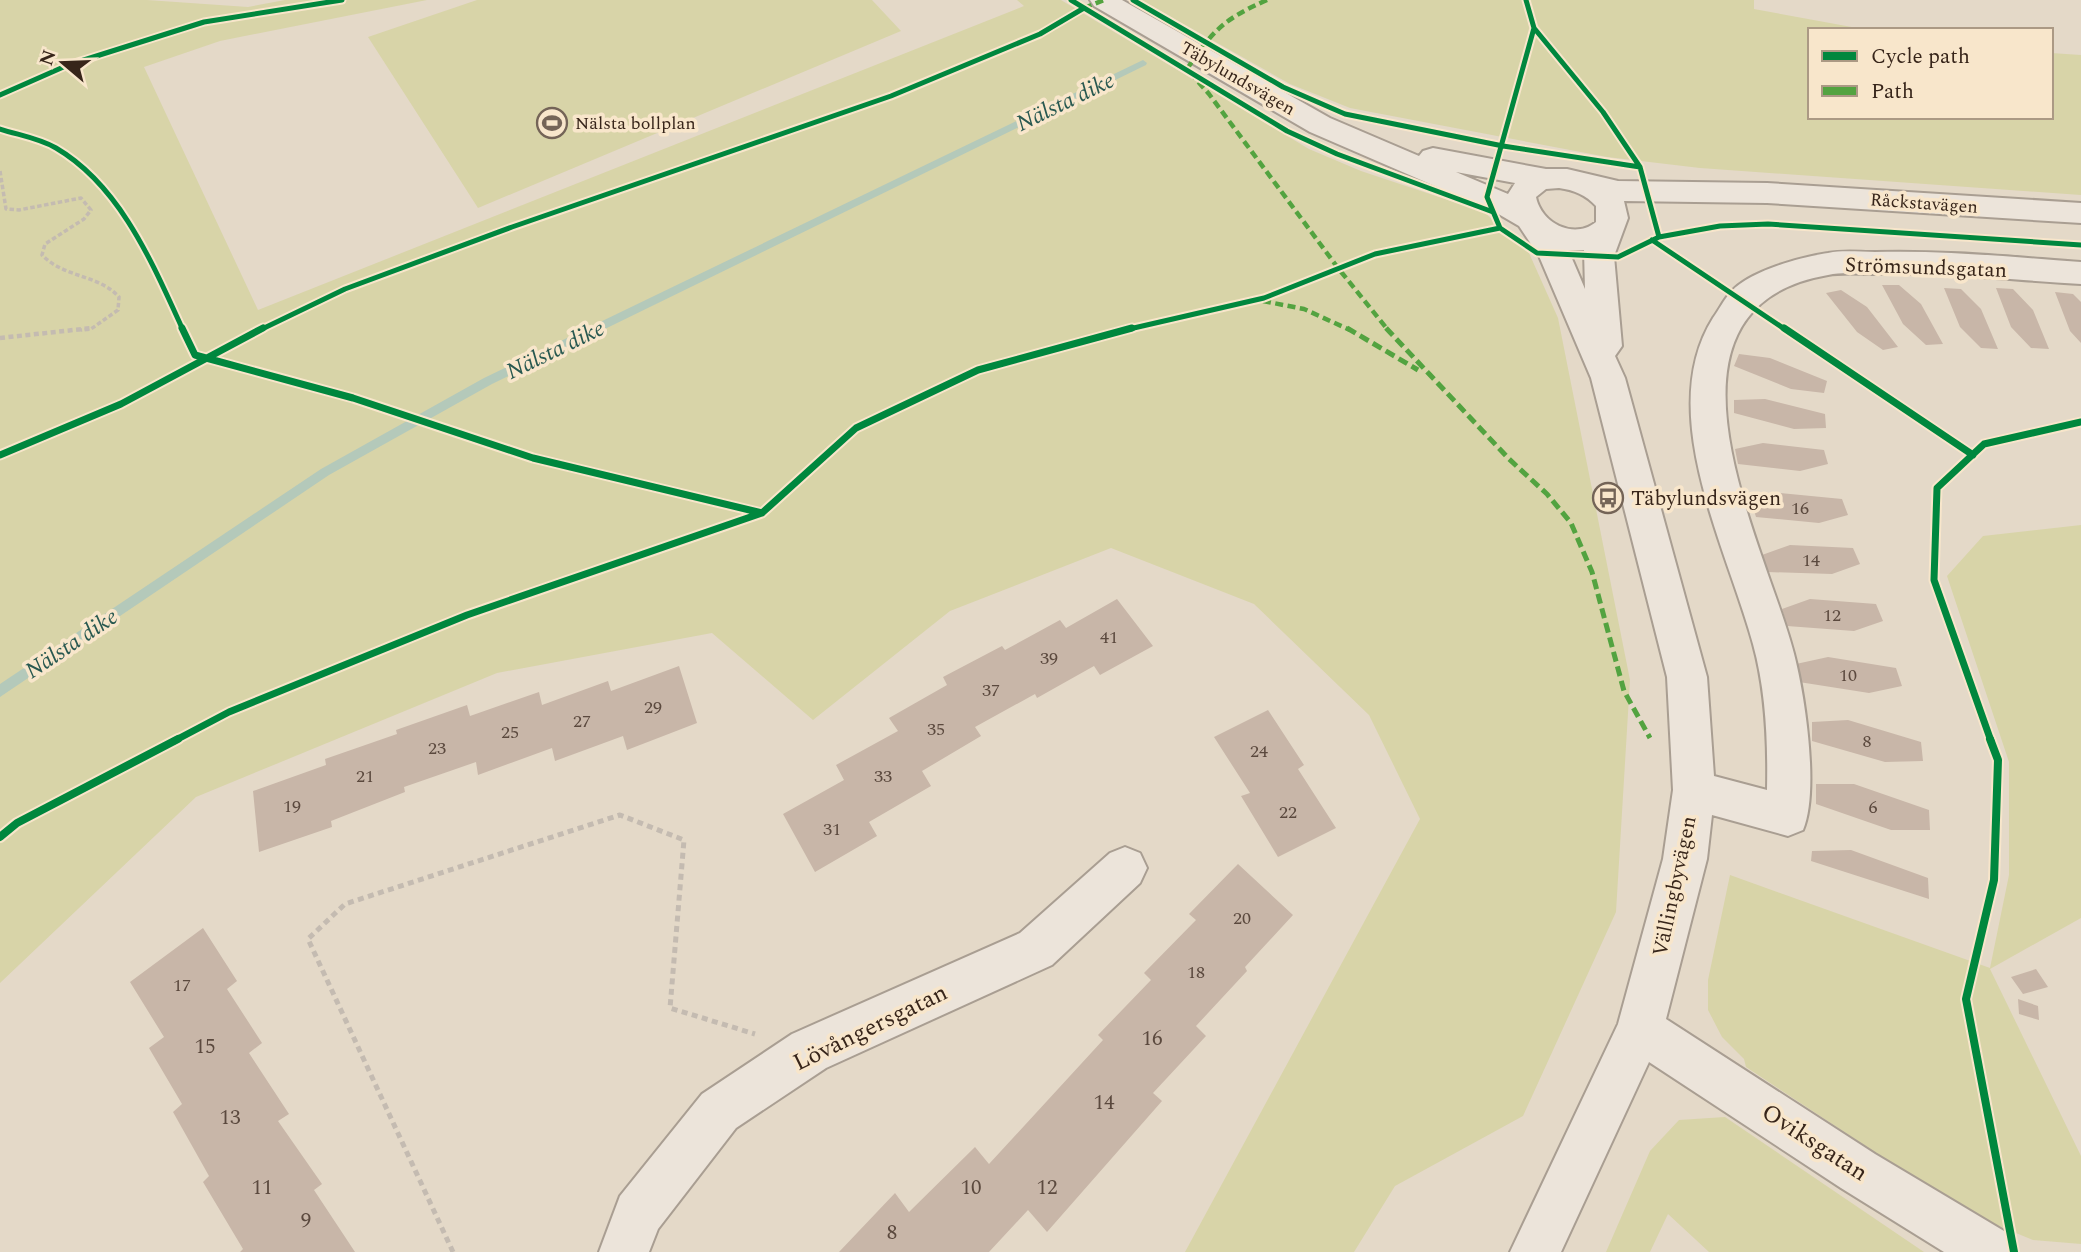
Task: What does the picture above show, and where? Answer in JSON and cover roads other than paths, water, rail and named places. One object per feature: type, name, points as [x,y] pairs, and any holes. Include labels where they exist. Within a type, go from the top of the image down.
[{"type":"street","name":"Täbylundsvägen","points":[[1103,0],[1320,124],[1376,147],[1424,172],[1506,205],[1532,222]]},
{"type":"street","name":"Täbylundsvägen","points":[[1376,147],[1545,179]]},
{"type":"street","points":[[1545,179],[1570,179],[1592,187],[1609,201],[1613,212],[1609,227],[1594,237],[1579,240],[1564,238],[1532,222],[1521,198],[1533,183],[1545,179]]},
{"type":"street","name":"Råckstavägen","points":[[1592,187],[1618,191],[1767,193],[2081,213]]},
{"type":"street","name":"Råckstavägen","points":[[1609,227],[1767,193]]},
{"type":"street","name":"Vällingbyvägen","points":[[1532,222],[1554,254],[1608,378],[1687,677],[1694,790],[1685,859],[1640,1029],[1535,1252]]},
{"type":"street","name":"Vällingbyvägen","points":[[1608,378],[1598,256],[1609,227]]},
{"type":"street","name":"Strömsundsgatan","points":[[1694,790],[1788,816],[1789,740],[1773,646],[1712,454],[1706,413],[1708,366],[1726,323],[1741,300],[1756,288],[1824,264],[1899,262],[2081,274]]},
{"type":"street","name":"Lövångersgatan","points":[[624,1252],[638,1214],[719,1111],[809,1051],[1036,949],[1125,868]]},
{"type":"street","name":"Oviksgatan","points":[[1640,1029],[1858,1171],[1991,1252]]},
{"type":"waterway","name":"Nälsta dike","points":[[0,691],[325,472],[488,381],[1143,63]]},
{"type":"place","name":"Nälsta bollplan","points":[[552,123]]},
{"type":"place","name":"Täbylundsvägen","points":[[1608,498]]}]
